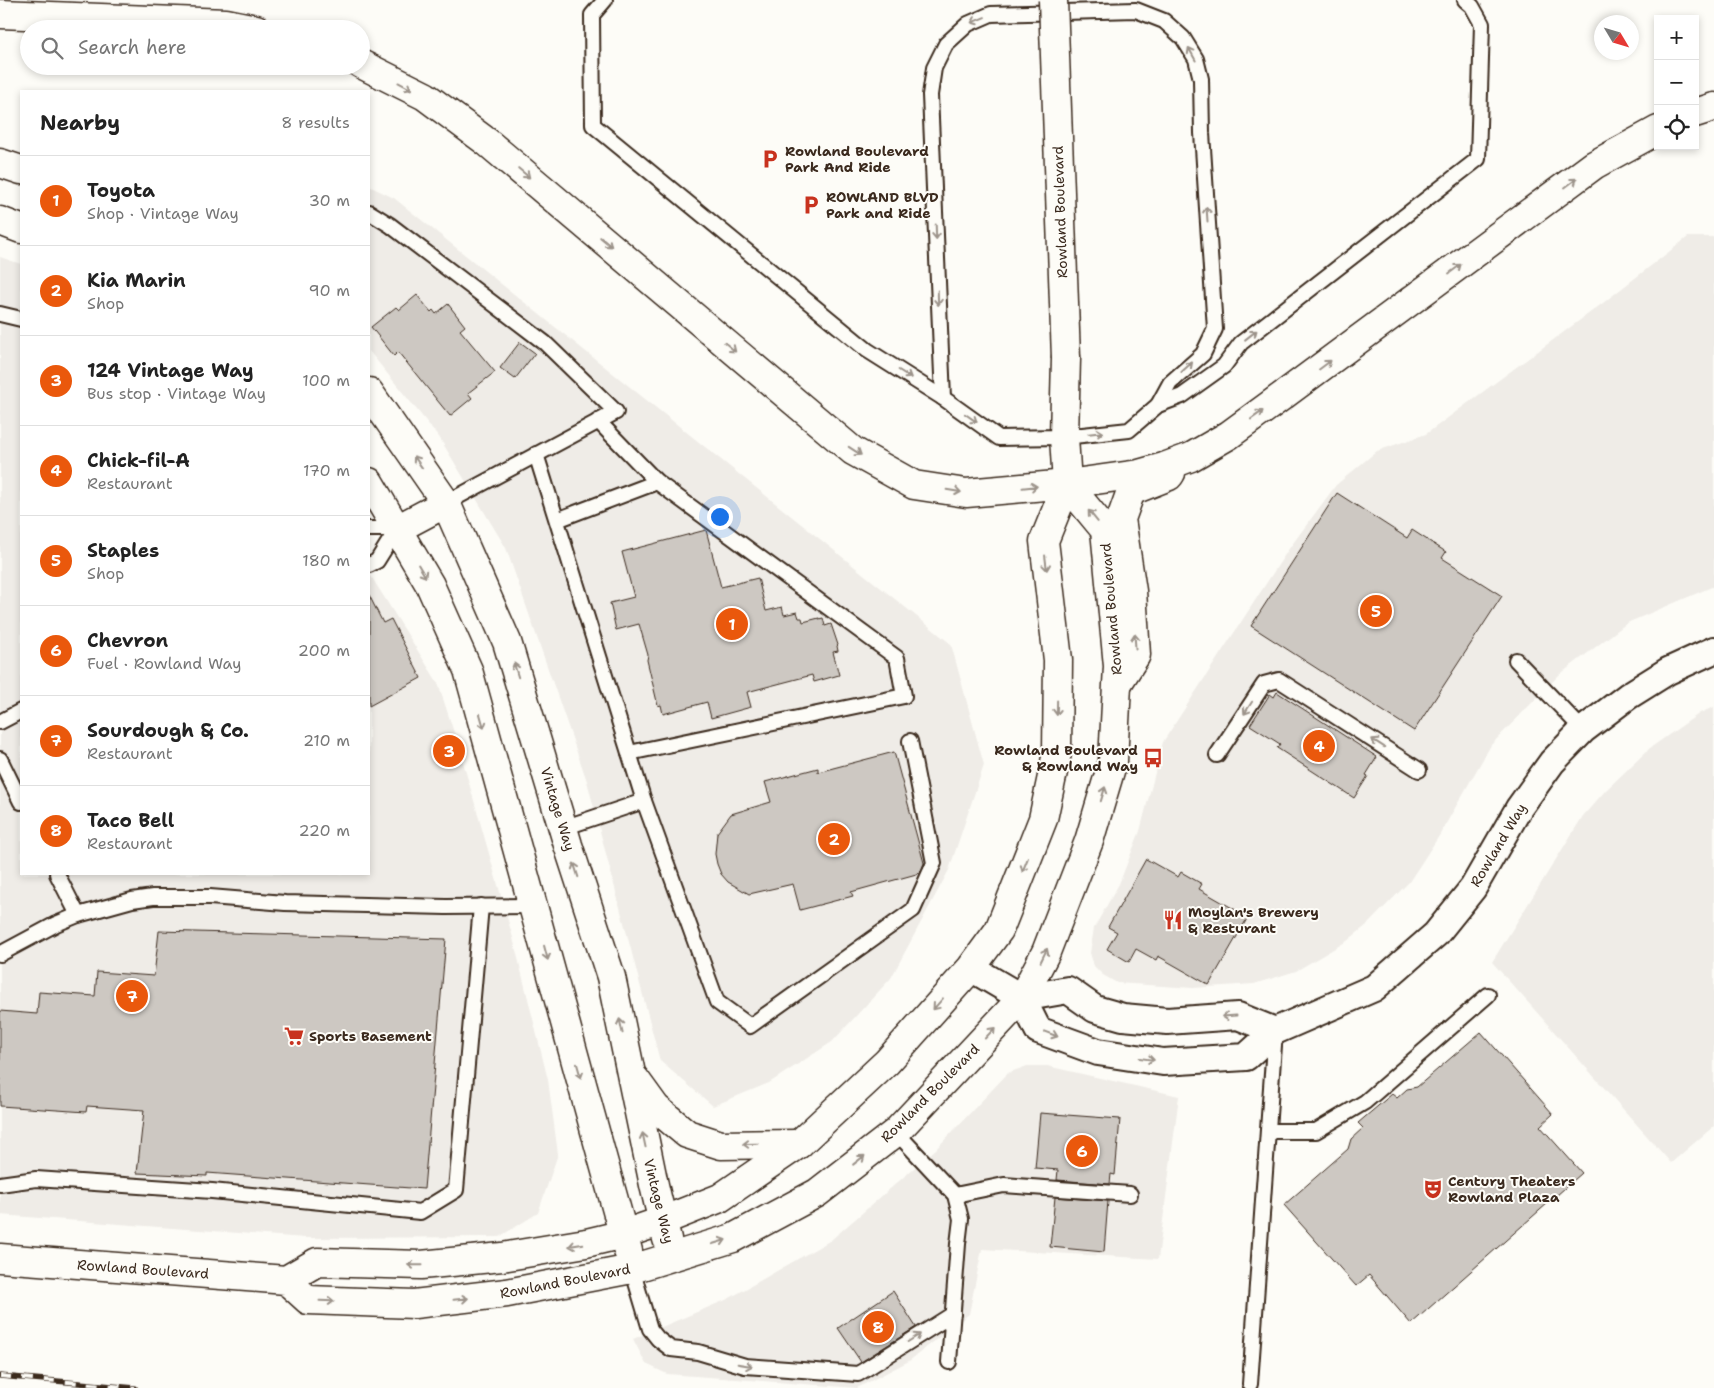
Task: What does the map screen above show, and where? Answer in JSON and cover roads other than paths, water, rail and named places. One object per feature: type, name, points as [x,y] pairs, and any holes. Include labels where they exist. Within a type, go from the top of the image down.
[{"type":"main road","name":"Rowland Boulevard","points":[[0,1258],[286,1280],[317,1262],[421,1265],[502,1257],[586,1243],[624,1234],[662,1222],[720,1198],[799,1144],[887,1062],[971,968],[998,930],[1043,819],[1057,753],[1058,660],[1044,541],[1066,484],[1064,437],[1066,358],[1053,0]]},
{"type":"main road","points":[[0,14],[170,20]]},
{"type":"main road","points":[[370,68],[425,96],[487,142],[853,451],[914,485],[966,493],[1066,484],[1139,474],[1191,457],[1229,435],[1594,165],[1654,132]]},
{"type":"main road","points":[[1699,112],[1714,107]]},
{"type":"main road","points":[[0,163],[20,170]]},
{"type":"main road","points":[[0,221],[20,229]]},
{"type":"main road","name":"Vintage Way","points":[[370,393],[446,503],[508,642],[563,828],[611,977],[662,1222],[673,1256]]},
{"type":"main road","points":[[1117,684],[1136,655],[1132,591],[1121,519],[1131,491],[1169,476],[1178,462]]},
{"type":"main road","points":[[370,484],[430,585],[468,670],[624,1234],[632,1269]]},
{"type":"main road","name":"Rowland Boulevard","points":[[286,1280],[308,1300],[414,1304],[507,1293],[632,1269],[733,1238],[816,1193],[896,1132],[1022,998],[1046,952],[1092,832],[1113,761],[1118,666],[1105,530],[1066,484]]},
{"type":"main road","points":[[397,529],[446,503]]},
{"type":"main road","points":[[631,1074],[656,1108],[687,1134],[721,1145],[799,1144]]},
{"type":"street","name":"Rowland Way","points":[[1022,998],[1038,1030],[1098,1052],[1163,1062],[1246,1057],[1275,1030],[1374,988],[1436,934],[1472,888],[1519,808],[1552,762],[1583,730],[1628,696],[1668,671],[1714,650]]},
{"type":"street","points":[[971,968],[1022,998],[1068,990],[1095,1009],[1123,1017],[1167,1021],[1238,1016],[1275,1030]]},
{"type":"lane","points":[[606,0],[592,15],[593,124],[867,350],[942,398],[999,438],[1064,437],[1129,430],[1158,405],[1182,396],[1224,366],[1241,343],[1478,159],[1482,24],[1472,6],[1465,0]]},
{"type":"lane","points":[[942,398],[930,96],[934,68],[946,44],[968,24],[991,14],[1136,10],[1164,21],[1183,38],[1196,59],[1201,79],[1202,133],[1214,329],[1202,354],[1170,383],[1158,405]]},
{"type":"lane","points":[[370,213],[390,225],[545,343],[616,412],[446,503]]},
{"type":"lane","points":[[0,314],[20,319]]},
{"type":"lane","points":[[598,421],[657,482],[897,658],[904,696],[628,752]]},
{"type":"lane","points":[[536,454],[644,801],[717,1002],[750,1026],[913,910],[934,863],[910,741]]},
{"type":"lane","points":[[557,520],[657,482]]},
{"type":"lane","points":[[370,529],[397,529]]},
{"type":"lane","points":[[370,565],[378,561],[397,529]]},
{"type":"lane","points":[[1516,660],[1583,730]]},
{"type":"lane","points":[[1217,755],[1264,684],[1279,680],[1420,770]]},
{"type":"lane","points":[[0,722],[20,712]]},
{"type":"lane","points":[[0,759],[20,800]]},
{"type":"lane","points":[[563,828],[644,801]]},
{"type":"lane","points":[[58,875],[78,915]]},
{"type":"lane","points":[[0,954],[56,924],[78,915],[132,900],[153,897],[210,897],[285,903],[446,907],[533,906]]},
{"type":"lane","points":[[0,1184],[36,1179],[192,1190],[420,1212],[456,1190],[481,906]]},
{"type":"lane","points":[[1269,1131],[1316,1131],[1365,1102],[1488,995]]},
{"type":"lane","points":[[1250,1384],[1275,1030]]},
{"type":"lane","points":[[896,1132],[955,1195],[962,1219],[958,1244],[949,1362]]},
{"type":"lane","points":[[955,1195],[1004,1185],[1130,1194]]},
{"type":"lane","points":[[632,1269],[650,1329],[658,1340],[671,1349],[698,1352],[745,1366],[858,1374],[952,1314]]},
{"type":"railway","points":[[0,1376],[135,1388]]},
{"type":"place","name":"Rowland Boulevard Park And Ride","points":[[770,159]]},
{"type":"place","name":"ROWLAND BLVD Park and Ride","points":[[811,205]]},
{"type":"place","name":"Staples","points":[[1376,611]]},
{"type":"place","name":"Toyota","points":[[732,624]]},
{"type":"place","name":"Chick-fil-A","points":[[1319,746]]},
{"type":"place","name":"124 Vintage Way","points":[[449,751]]},
{"type":"place","name":"Rowland Boulevard & Rowland Way","points":[[1153,758]]},
{"type":"place","name":"Kia Marin","points":[[834,839]]},
{"type":"place","name":"Moylan's Brewery & Resturant","points":[[1173,920]]},
{"type":"place","name":"Sourdough & Co.","points":[[132,996]]},
{"type":"place","name":"Sports Basement","points":[[294,1036]]},
{"type":"place","name":"Chevron","points":[[1082,1151]]},
{"type":"place","name":"Century Theaters Rowland Plaza","points":[[1433,1189]]},
{"type":"place","name":"Taco Bell","points":[[878,1327]]}]
